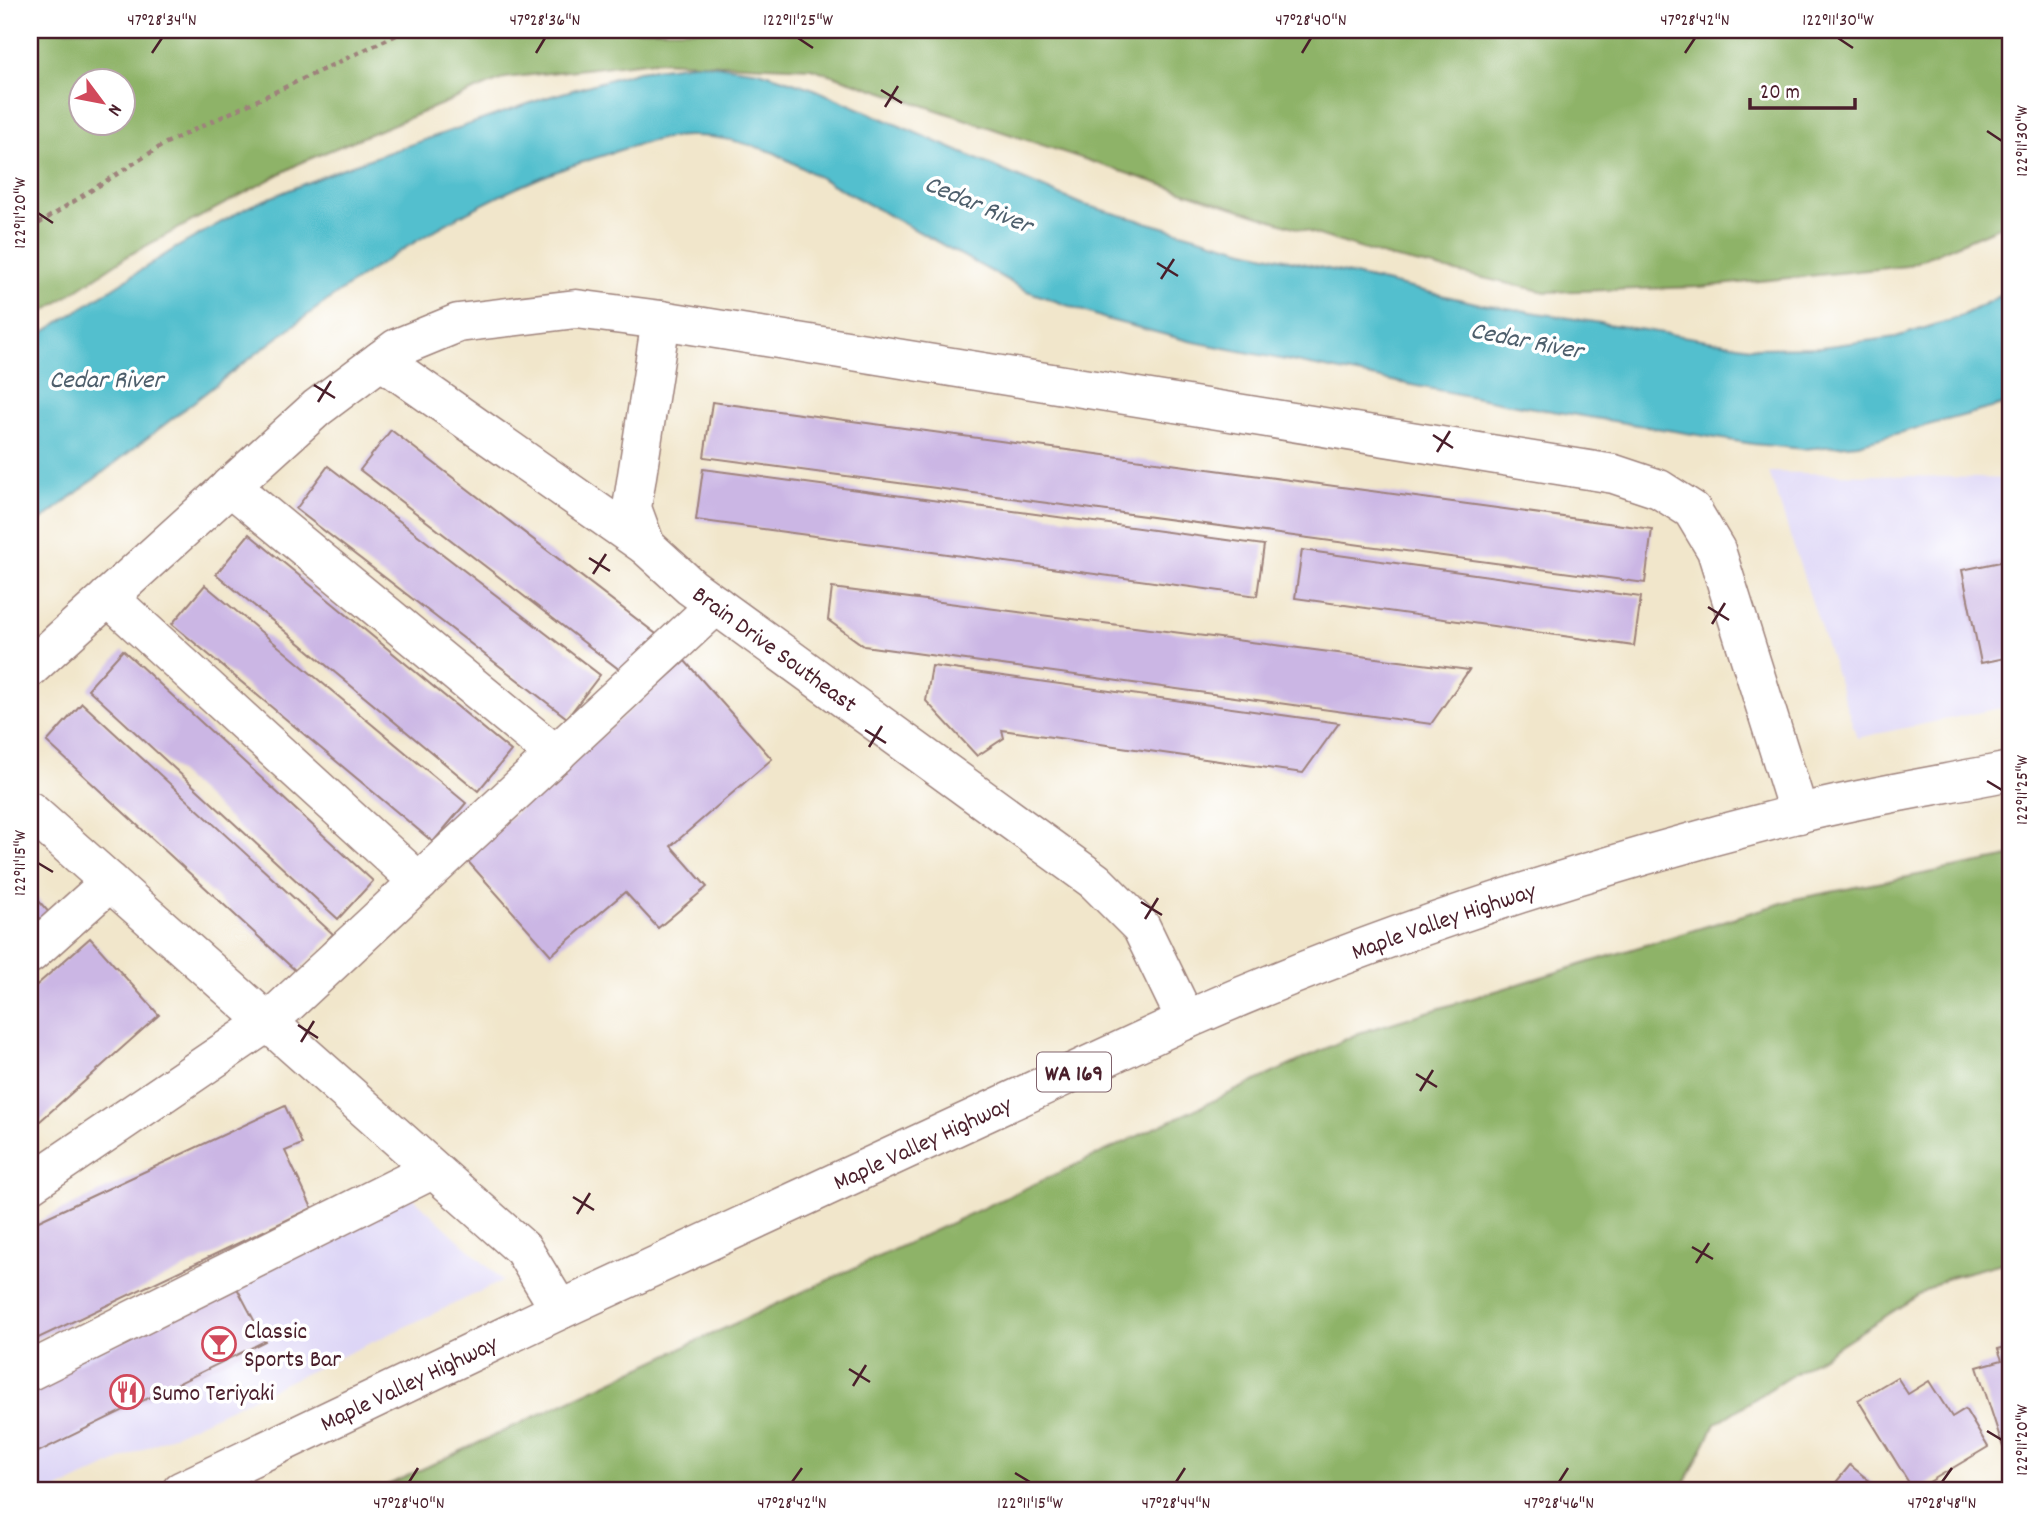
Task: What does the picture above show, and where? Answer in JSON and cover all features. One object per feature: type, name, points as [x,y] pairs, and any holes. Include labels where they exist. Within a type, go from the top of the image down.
[{"type":"main road","points":[[30,668],[317,408],[397,348],[458,323],[576,309],[661,320],[1614,474],[1659,489],[1692,510],[1716,550],[1799,814]]},
{"type":"main road","name":"Brain Drive Southeast","points":[[661,320],[632,508],[646,546],[691,587],[1095,881],[1141,927],[1186,1020]]},
{"type":"main road","points":[[381,360],[646,546]]},
{"type":"main road","points":[[230,486],[556,755]]},
{"type":"main road","points":[[108,597],[419,883]]},
{"type":"main road","points":[[30,1184],[268,1023],[716,605]]},
{"type":"main road","name":"Maple Valley Highway","points":[[181,1491],[560,1310],[1284,976],[1536,887],[1799,814],[2010,771]]},
{"type":"main road","points":[[30,811],[523,1250],[560,1310]]},
{"type":"main road","points":[[30,954],[110,883]]},
{"type":"main road","points":[[30,1371],[432,1170]]},
{"type":"path","points":[[30,229],[166,144],[407,30]]},
{"type":"shaded area","points":[[1769,472],[2010,479],[2010,706],[1857,738]]},
{"type":"shaded area","points":[[405,1190],[503,1281],[54,1491],[30,1491],[30,1381]]},
{"type":"green space","points":[[30,30],[2010,30],[2010,222],[1907,266],[1700,287],[1546,292],[1384,256],[811,68],[655,61],[505,78],[302,162],[129,255],[30,321]]},
{"type":"green space","points":[[2010,857],[2010,1261],[1946,1278],[1715,1424],[1681,1491],[375,1491],[1359,1033],[1795,899]]},
{"type":"water","name":"Cedar River","points":[[699,63],[759,71],[814,89],[1081,204],[1245,250],[1476,303],[1757,348],[1821,347],[1896,337],[1957,318],[2010,291],[2010,403],[1858,444],[1803,449],[1753,444],[1504,403],[1189,341],[1106,319],[1027,291],[775,153],[732,140],[687,136],[640,144],[544,176],[449,222],[359,278],[316,309],[30,529],[30,341],[174,249],[250,206],[338,170],[545,98],[639,71]]},
{"type":"building","points":[[712,402],[1652,529],[1645,583],[704,457]]},
{"type":"building","points":[[391,430],[660,637],[629,677],[360,470]]},
{"type":"building","points":[[328,466],[600,675],[567,718],[296,509]]},
{"type":"building","points":[[703,469],[1264,545],[1257,596],[696,520]]},
{"type":"building","points":[[249,534],[511,751],[478,791],[216,574]]},
{"type":"building","points":[[1302,550],[1641,597],[1634,646],[1295,598]]},
{"type":"building","points":[[2010,560],[2010,657],[1981,663],[1962,570]]},
{"type":"building","points":[[205,585],[466,803],[433,842],[172,624]]},
{"type":"building","points":[[832,588],[1469,670],[1431,724],[864,646],[828,620]]},
{"type":"building","points":[[123,650],[373,881],[338,919],[88,689]]},
{"type":"building","points":[[685,661],[772,759],[671,846],[707,887],[658,928],[625,892],[551,955],[465,858]]},
{"type":"building","points":[[932,666],[1339,723],[1303,773],[1002,730],[1004,738],[977,756],[926,701]]},
{"type":"building","points":[[82,703],[333,934],[297,972],[47,742]]},
{"type":"building","points":[[30,891],[52,916],[30,935]]},
{"type":"building","points":[[90,938],[159,1015],[30,1130],[30,991]]},
{"type":"building","points":[[285,1106],[302,1144],[285,1151],[312,1208],[30,1342],[30,1225]]},
{"type":"building","points":[[237,1288],[265,1341],[30,1456],[30,1387]]},
{"type":"building","points":[[2010,1346],[2010,1445],[2003,1447],[1977,1367],[2002,1360],[1998,1349]]},
{"type":"building","points":[[1897,1377],[1908,1394],[1929,1381],[1952,1417],[1965,1409],[1988,1447],[1914,1491],[1858,1400]]},
{"type":"building","points":[[1850,1465],[1882,1491],[1829,1491]]},
{"type":"place","name":"Classic Sports Bar","points":[[219,1344]]},
{"type":"place","name":"Sumo Teriyaki","points":[[127,1392]]}]
